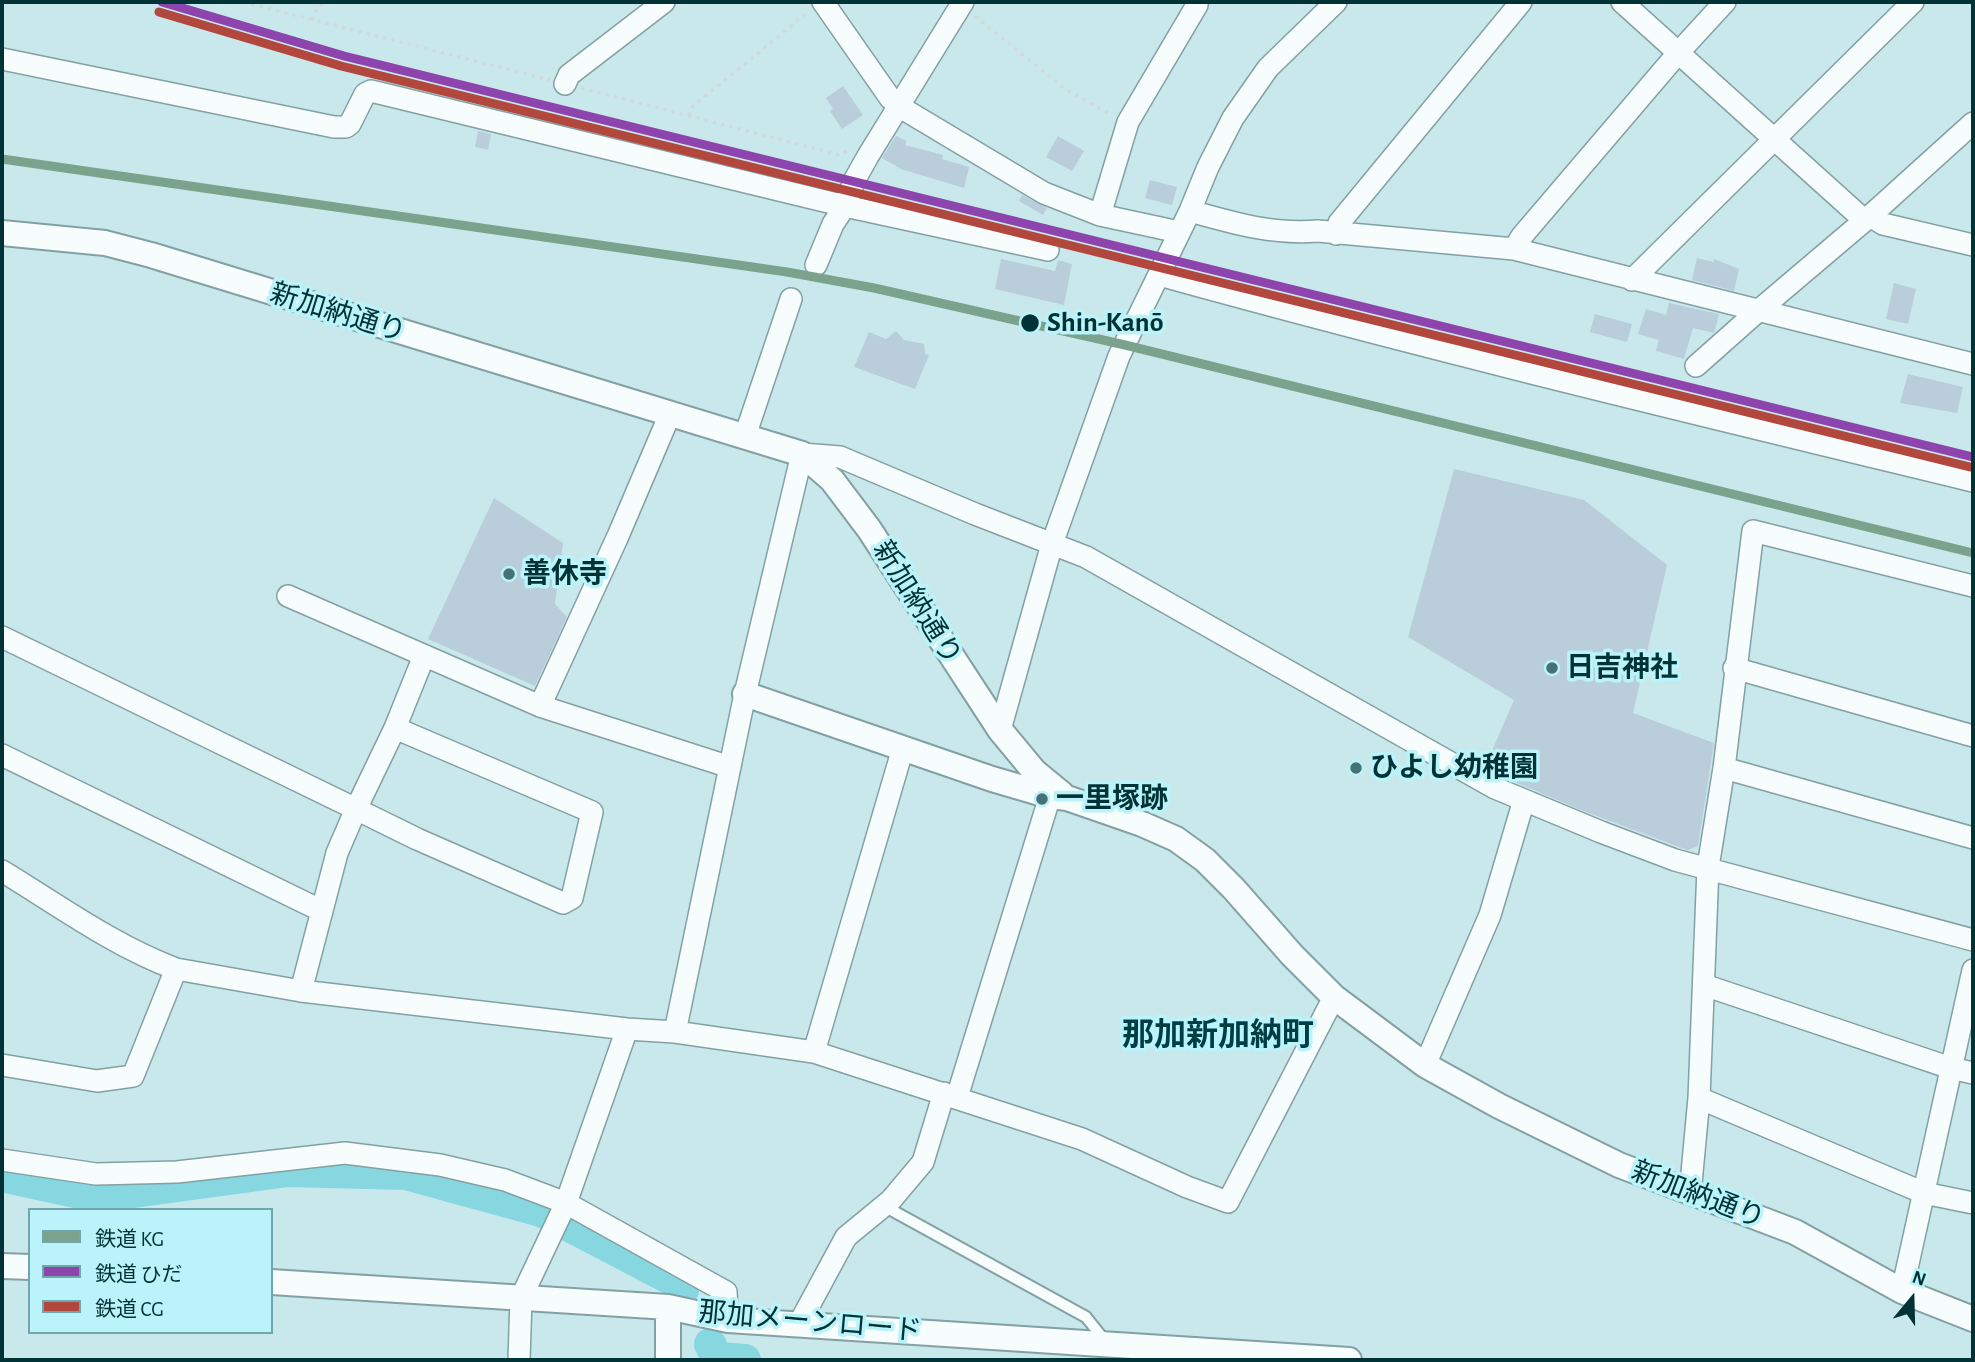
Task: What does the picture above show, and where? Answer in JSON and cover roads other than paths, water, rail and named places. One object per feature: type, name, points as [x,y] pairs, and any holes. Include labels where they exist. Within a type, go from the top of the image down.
[{"type":"street","points":[[565,85],[569,75],[664,2]]},
{"type":"street","points":[[1000,730],[1052,544],[1108,385],[1208,167],[1233,118],[1268,68],[1336,2]]},
{"type":"street","points":[[1336,234],[1339,223],[1521,2]]},
{"type":"street","points":[[1622,2],[1867,218],[1973,245]]},
{"type":"street","points":[[1514,249],[1522,236],[1679,52],[1725,2]]},
{"type":"street","points":[[1632,280],[1913,2]]},
{"type":"street","points":[[816,265],[833,224],[845,206],[854,181],[961,4]]},
{"type":"street","points":[[1100,215],[1128,122],[1197,5]]},
{"type":"street","points":[[816,6],[900,107],[1044,193],[1100,215],[1180,232]]},
{"type":"street","points":[[2,59],[334,127],[346,127],[350,124],[365,94],[371,92],[845,206],[1048,250]]},
{"type":"street","points":[[1696,366],[1973,123]]},
{"type":"street","points":[[1190,211],[1258,229],[1293,233],[1318,231],[1514,249],[1973,365]]},
{"type":"street","name":"新加納通り","points":[[2,233],[105,243],[151,255],[802,454],[832,480],[869,529],[1000,730],[1059,797]]},
{"type":"street","points":[[1159,275],[1295,313],[1661,406],[1973,481]]},
{"type":"street","points":[[745,436],[791,299]]},
{"type":"street","points":[[540,706],[618,536],[670,414]]},
{"type":"street","points":[[675,1031],[744,694],[802,454],[840,457],[1086,557],[1496,789],[1675,860],[1973,940]]},
{"type":"street","points":[[1690,1194],[1699,1098],[1708,867],[1724,768],[1734,668],[1753,531],[1973,586]]},
{"type":"street","points":[[288,596],[540,706],[730,767]]},
{"type":"street","points":[[2,637],[417,839],[563,903],[572,898],[592,812],[395,728]]},
{"type":"street","points":[[301,992],[337,853],[395,728],[424,656]]},
{"type":"street","points":[[1734,668],[1973,736]]},
{"type":"street","points":[[2,871],[95,928],[155,961],[176,969],[301,992],[627,1029],[675,1031],[814,1052],[1082,1139],[1228,1202],[1335,997],[1292,955],[1234,889],[1206,860],[1176,839],[1142,824],[744,694]]},
{"type":"street","points":[[814,1052],[903,748]]},
{"type":"street","points":[[2,755],[322,911]]},
{"type":"street","points":[[1724,768],[1973,838]]},
{"type":"street","points":[[799,1324],[846,1237],[884,1206],[923,1162],[951,1095],[1059,797]]},
{"type":"street","points":[[1425,1065],[1490,915],[1524,800]]},
{"type":"street","points":[[2,1065],[97,1081],[132,1076],[176,969]]},
{"type":"street","points":[[1902,1291],[1973,970]]},
{"type":"street","points":[[1704,985],[1973,1073]]},
{"type":"street","name":"新加納通り","points":[[1335,997],[1425,1065],[1499,1107],[1619,1165],[1795,1232],[1902,1291],[1973,1319]]},
{"type":"street","points":[[519,1360],[521,1298],[559,1218],[627,1029]]},
{"type":"street","points":[[1699,1098],[1924,1193],[1973,1203]]},
{"type":"street","points":[[2,1160],[96,1174],[177,1171],[345,1153],[440,1165],[505,1181],[559,1218],[726,1292],[728,1321]]},
{"type":"street","points":[[2,1266],[28,1267]]},
{"type":"street","name":"那加メーンロード","points":[[273,1282],[668,1307],[728,1321],[1349,1360]]},
{"type":"street","points":[[668,1307],[668,1360]]},
{"type":"lane","points":[[884,1206],[1086,1317],[1108,1344]]},
{"type":"waterway","points":[[2,1176],[97,1197],[288,1171],[406,1174],[541,1211],[673,1280],[683,1290]]},
{"type":"waterway","points":[[710,1344],[717,1358],[745,1360]]},
{"type":"rail line","name":"ひだ","points":[[162,2],[344,56],[1973,457]]},
{"type":"rail line","name":"CG","points":[[159,12],[341,66],[1970,467]]},
{"type":"rail line","name":"KG","points":[[2,159],[787,272],[874,288],[1125,345],[1973,553]]},
{"type":"place","name":"Shin-Kanō","points":[[1030,323]]},
{"type":"place","name":"善休寺","points":[[509,574]]},
{"type":"place","name":"日吉神社","points":[[1552,668]]},
{"type":"place","name":"ひよし幼稚園","points":[[1356,768]]},
{"type":"place","name":"一里塚跡","points":[[1042,799]]},
{"type":"district","name":"那加新加納町","points":[[1218,1035]]}]
